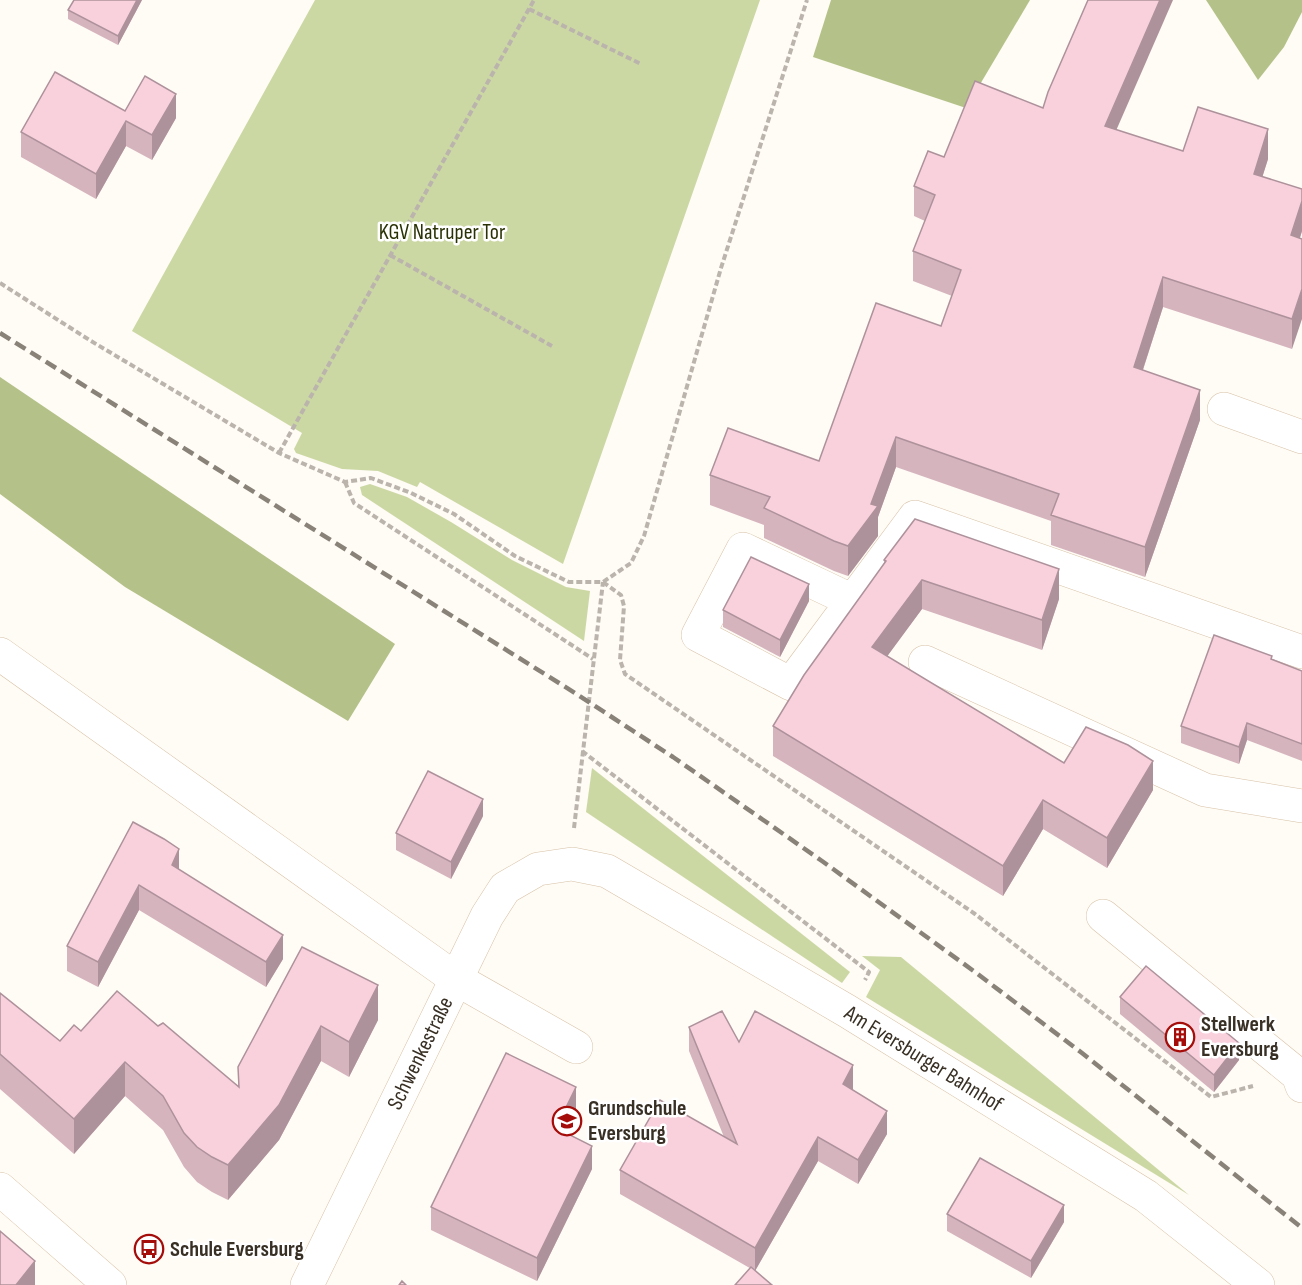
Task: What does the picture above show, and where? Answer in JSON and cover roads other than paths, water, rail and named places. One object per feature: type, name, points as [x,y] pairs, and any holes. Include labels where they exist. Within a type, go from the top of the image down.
[{"type":"street","points":[[1224,409],[1302,437]]},
{"type":"street","points":[[853,601],[743,549],[699,635],[791,684],[853,601],[915,517],[1302,652]]},
{"type":"street","points":[[0,654],[456,979],[576,1047]]},
{"type":"street","points":[[925,662],[1205,790],[1302,806]]},
{"type":"street","name":"Schwenkestraße","points":[[307,1285],[486,916],[505,888],[538,869],[572,864]]},
{"type":"street","name":"Am Eversburger Bahnhof","points":[[572,864],[607,871],[847,1011],[1146,1196],[1258,1285]]},
{"type":"street","points":[[1103,916],[1301,1078]]},
{"type":"street","points":[[0,1189],[110,1285]]},
{"type":"railway","points":[[0,333],[575,693],[673,757],[975,972],[1082,1053],[1302,1228]]},
{"type":"place","name":"Stellwerk Eversburg","points":[[1180,1037]]},
{"type":"place","name":"Grundschule Eversburg","points":[[567,1121]]},
{"type":"place","name":"Schule Eversburg","points":[[149,1249]]},
{"type":"park label","name":"KGV Natruper Tor","points":[[442,232]]}]
